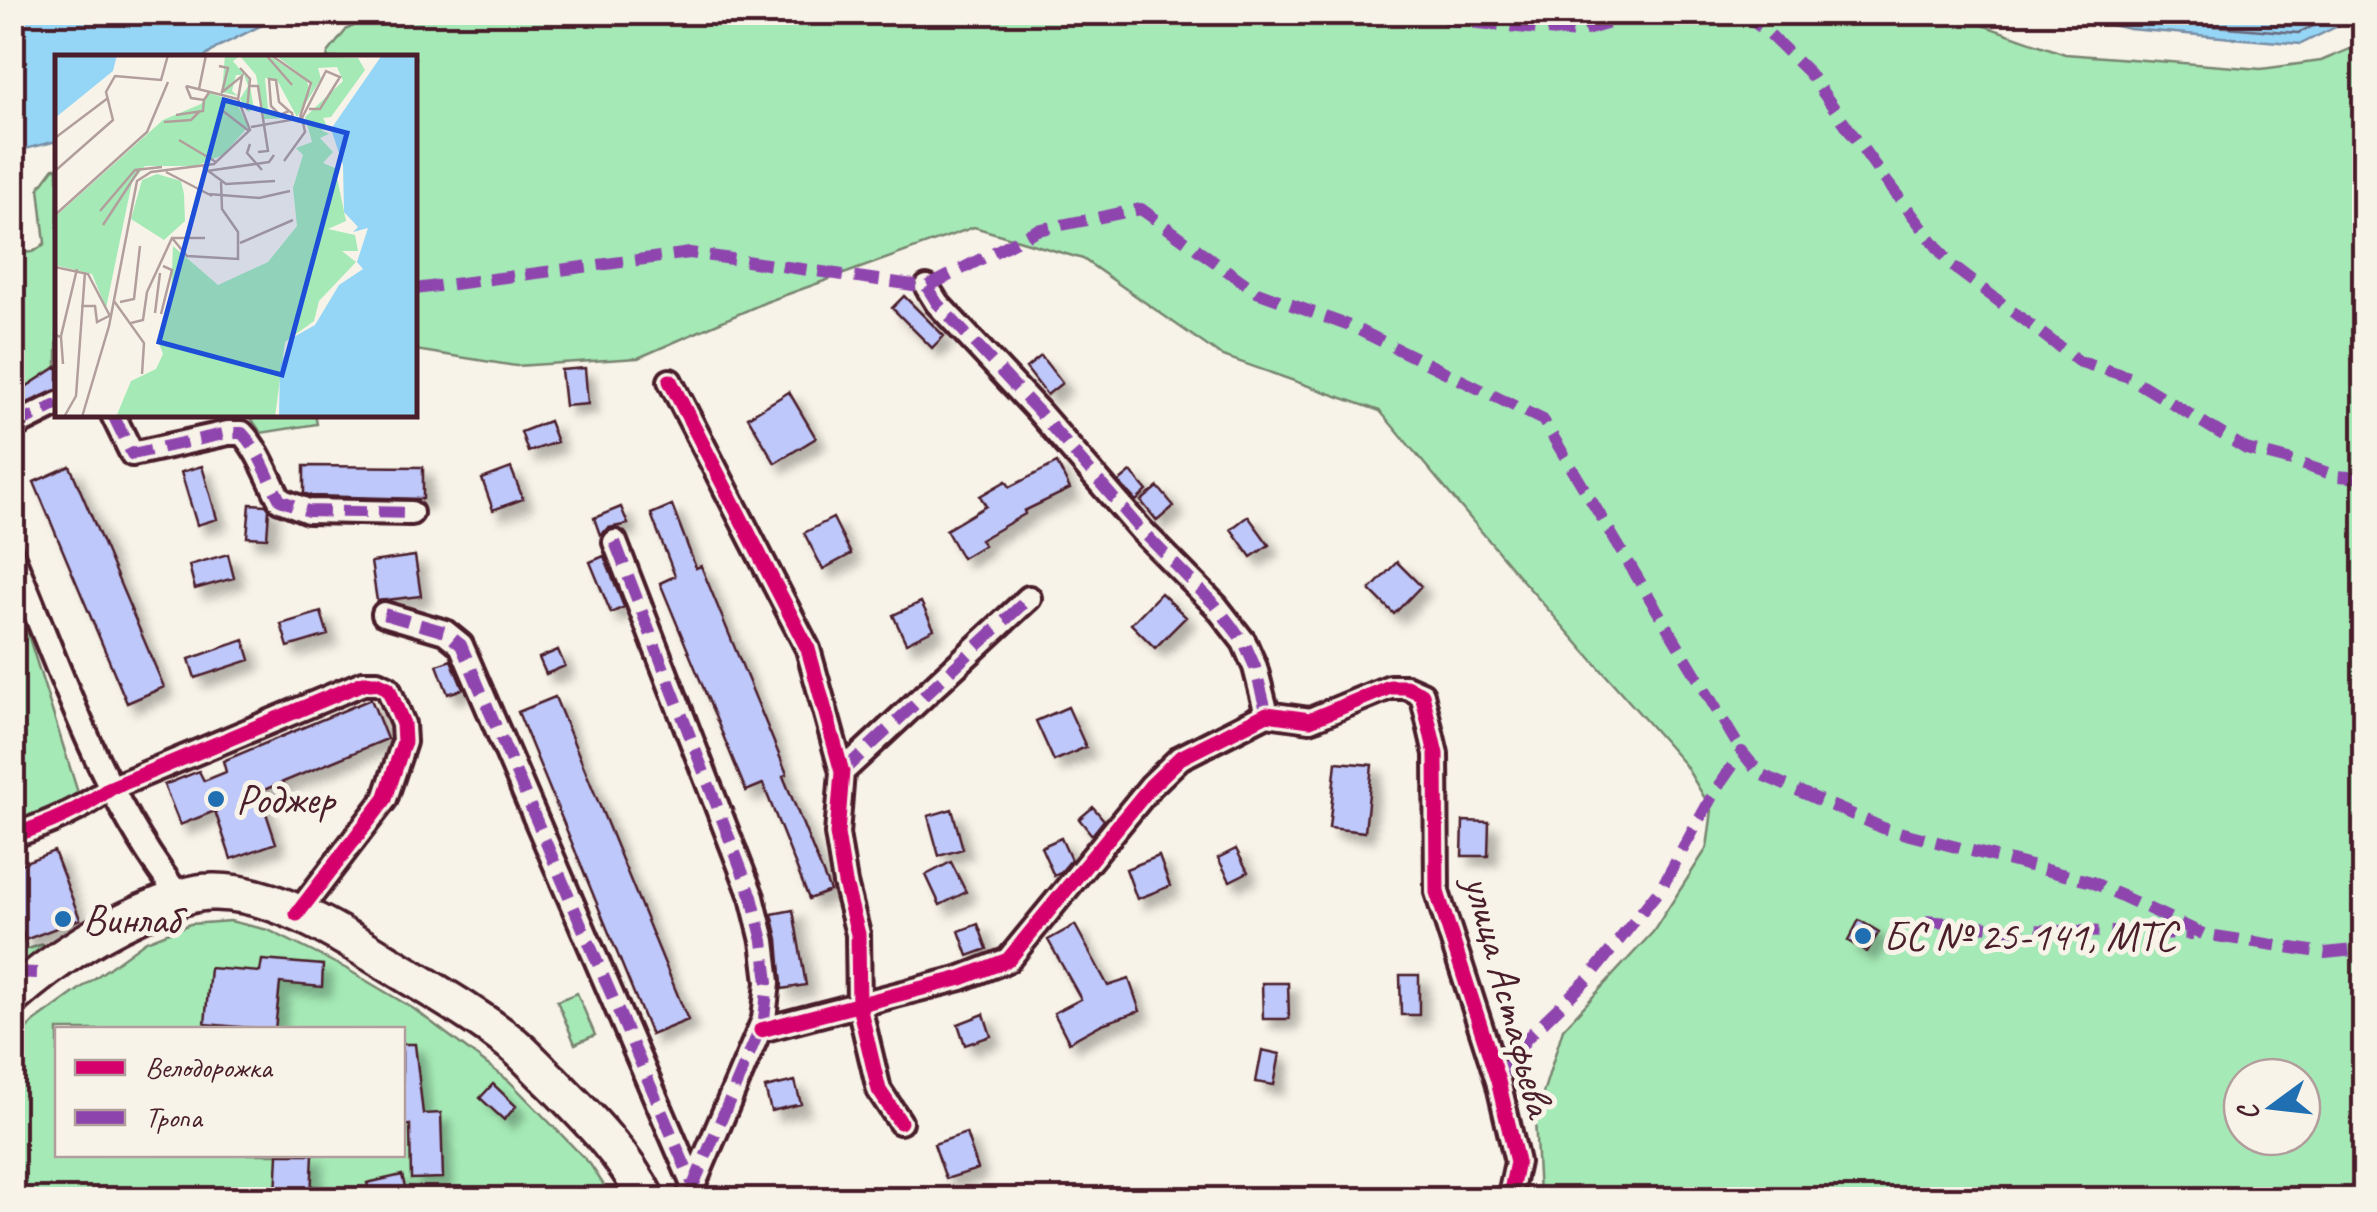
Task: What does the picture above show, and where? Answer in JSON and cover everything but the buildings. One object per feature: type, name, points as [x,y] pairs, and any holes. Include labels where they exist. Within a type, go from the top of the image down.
[{"type":"main road","points":[[12,998],[26,972],[118,924],[180,898],[213,892],[262,900],[348,940],[450,1000],[516,1046],[608,1140],[647,1200]]},
{"type":"street","points":[[761,1030],[961,978],[1008,960],[1152,786],[1180,758],[1267,714],[1244,642],[1216,606],[1142,531],[1038,410],[937,304],[927,287]]},
{"type":"street","points":[[670,381],[808,649],[842,772],[838,834],[858,934],[859,1006],[879,1090],[900,1122]]},
{"type":"street","points":[[12,427],[55,406]]},
{"type":"street","points":[[114,418],[132,454],[242,433],[258,449],[280,500],[308,511],[411,513]]},
{"type":"street","points":[[615,542],[752,896],[768,982],[761,1030],[691,1193]]},
{"type":"street","points":[[12,555],[111,788],[156,868],[180,898]]},
{"type":"street","points":[[842,772],[1029,598]]},
{"type":"street","points":[[384,614],[444,632],[461,645],[691,1193]]},
{"type":"street","points":[[12,836],[60,820],[111,788],[362,683],[377,683],[388,688],[403,724],[404,742],[386,799],[297,914]]},
{"type":"street","name":"улица Астафьева","points":[[1267,714],[1310,720],[1390,687],[1406,687],[1422,694],[1436,754],[1436,892],[1498,1081],[1517,1162],[1508,1200]]},
{"type":"green space","points":[[383,12],[1945,12],[2065,54],[2261,69],[2321,61],[2364,43],[2364,1199],[1535,1199],[1539,1195],[1535,1119],[1563,1029],[1653,932],[1707,848],[1712,810],[1685,765],[1380,411],[1220,355],[1083,259],[974,227],[766,302],[638,358],[516,366],[418,350],[418,55],[328,55],[347,29]]},
{"type":"green space","points":[[55,168],[55,367],[13,396],[13,195],[15,245],[20,252],[27,253],[45,243],[39,188]]},
{"type":"green space","points":[[251,418],[316,418],[317,424],[261,433]]},
{"type":"green space","points":[[12,584],[80,799],[13,828]]},
{"type":"green space","points":[[12,914],[28,949],[43,944],[50,959],[13,984]]},
{"type":"green space","points":[[230,921],[268,930],[345,968],[414,1009],[509,1081],[590,1164],[613,1199],[13,1200],[13,1043],[34,1022],[146,941],[190,924]]},
{"type":"green space","points":[[577,993],[595,1035],[575,1044],[557,1001]]},
{"type":"water","points":[[13,12],[286,13],[208,55],[55,55],[55,142],[13,152]]},
{"type":"water","points":[[2364,12],[2301,44],[2129,29],[2060,13]]},
{"type":"marked path","points":[[1440,12],[1449,20],[1576,33],[1616,21],[1628,12]]},
{"type":"marked path","points":[[1741,12],[1809,73],[1951,265],[2078,361],[2129,377],[2246,449],[2337,476],[2364,478]]},
{"type":"marked path","points":[[418,289],[690,253],[927,287],[1037,230],[1141,209],[1257,292],[1355,328],[1543,420],[1742,752]]},
{"type":"marked path","points":[[927,287],[937,303],[1142,531],[1216,606],[1244,642],[1267,714]]},
{"type":"marked path","points":[[12,427],[55,406]]},
{"type":"marked path","points":[[114,418],[132,454],[242,433],[259,456],[280,500],[308,511],[411,513]]},
{"type":"marked path","points":[[615,542],[752,897],[768,982],[764,1019],[687,1200]]},
{"type":"marked path","points":[[842,772],[1029,598]]},
{"type":"marked path","points":[[384,614],[445,632],[461,645],[694,1187]]},
{"type":"marked path","points":[[1498,1081],[1527,1038],[1589,978],[1663,885],[1715,791],[1742,752],[1760,774],[1883,828],[2092,882],[2203,934],[2325,953],[2364,949]]},
{"type":"marked path","points":[[1926,921],[2023,930],[2193,934]]},
{"type":"marked path","points":[[12,972],[39,973]]},
{"type":"cycle path","points":[[670,381],[808,649],[842,772],[837,834],[858,934],[859,1006],[879,1090],[900,1122]]},
{"type":"cycle path","points":[[12,836],[63,816],[111,788],[363,683],[377,683],[388,688],[403,724],[404,742],[385,799],[297,914]]},
{"type":"cycle path","points":[[761,1030],[961,978],[1008,960],[1151,786],[1180,758],[1267,714],[1310,720],[1390,687],[1406,687],[1422,694],[1436,754],[1437,892],[1498,1081],[1517,1162],[1509,1200]]},
{"type":"place","name":"Роджер","points":[[216,799]]},
{"type":"place","name":"Винлаб","points":[[63,919]]},
{"type":"place","name":"БС № 25-141, МТС","points":[[1863,936]]}]
